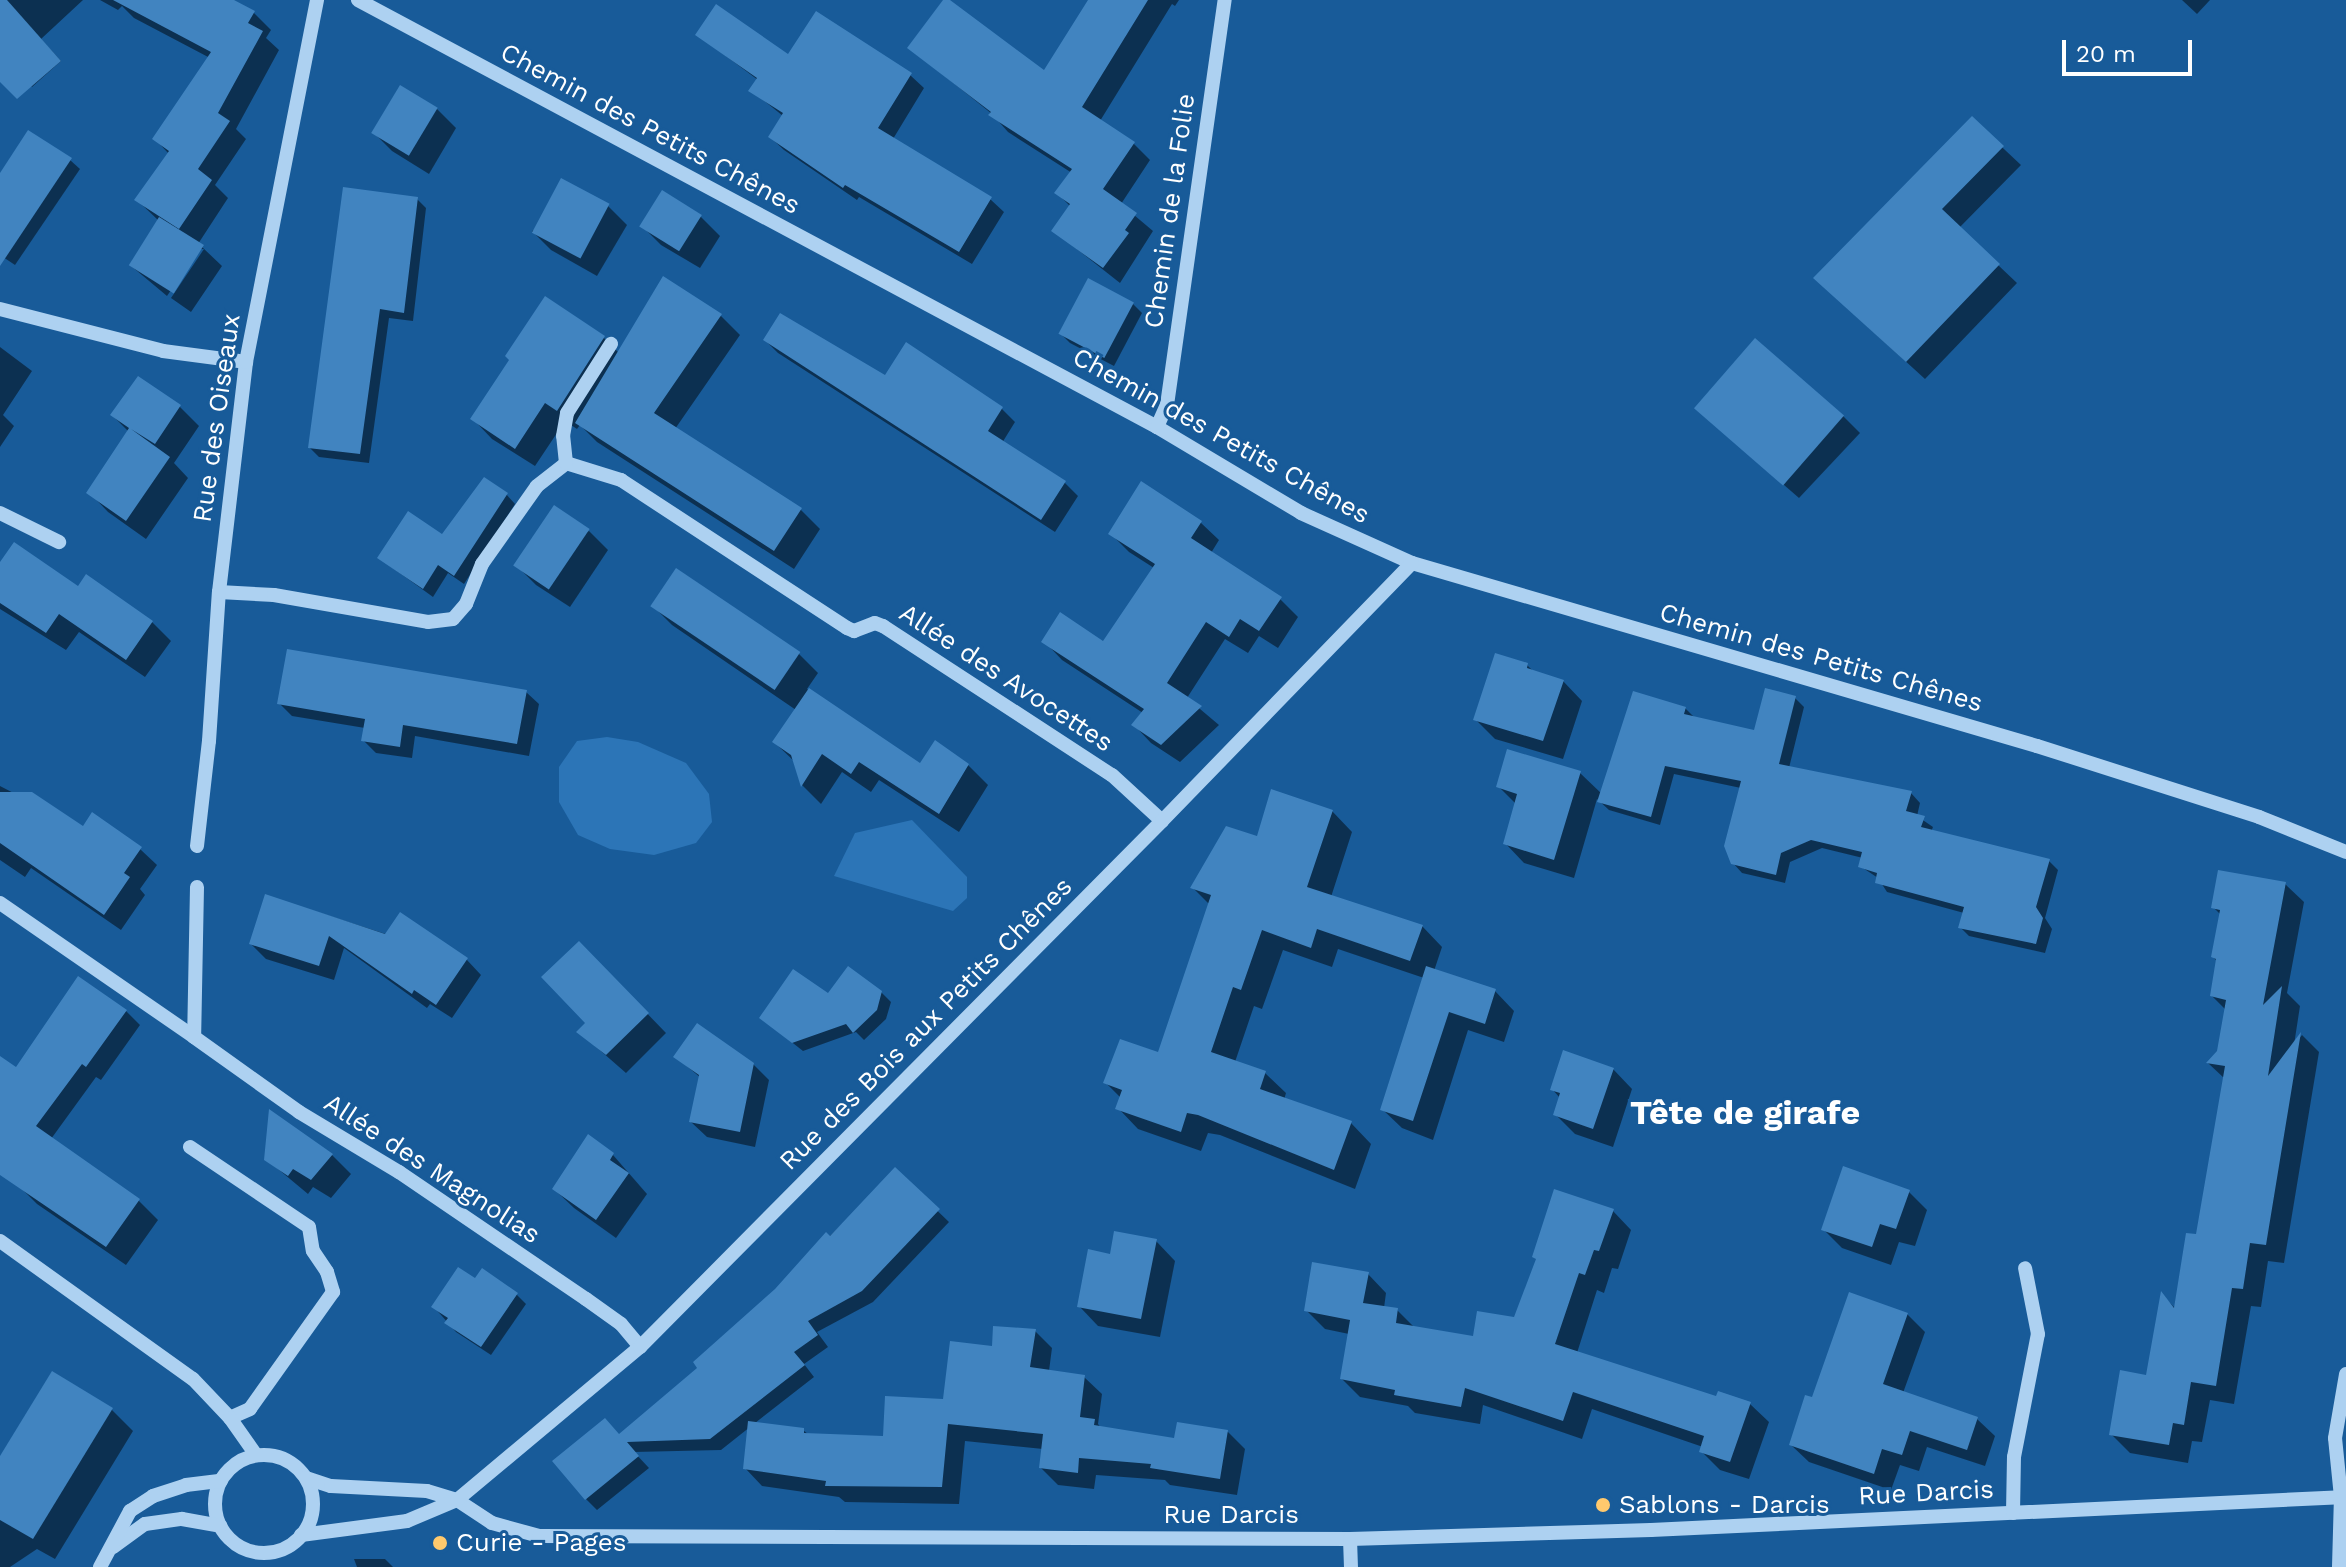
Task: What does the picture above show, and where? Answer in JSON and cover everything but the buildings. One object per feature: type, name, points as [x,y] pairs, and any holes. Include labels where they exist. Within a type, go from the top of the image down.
[{"type":"street","name":"Rue des Oiseaux","points":[[197,846],[209,741],[219,592],[246,362],[317,0]]},
{"type":"street","name":"Chemin des Petits Chênes","points":[[358,0],[1157,427],[1301,513],[1412,563],[2037,746],[2259,817],[2346,852]]},
{"type":"street","name":"Chemin de la Folie","points":[[1157,427],[1167,405],[1225,0]]},
{"type":"street","points":[[0,309],[163,351],[246,362]]},
{"type":"street","points":[[219,592],[274,595],[428,622],[453,619],[466,604],[482,564],[537,486],[566,463],[563,436],[567,413],[611,344]]},
{"type":"street","name":"Allée des Avocettes","points":[[566,463],[621,480],[847,628],[854,631],[875,623],[883,626],[1112,775],[1162,821]]},
{"type":"street","points":[[0,513],[59,542]]},
{"type":"street","name":"Rue des Bois aux Petits Chênes","points":[[457,1500],[640,1347],[1162,821],[1412,563]]},
{"type":"street","points":[[194,1037],[197,887]]},
{"type":"street","name":"Allée des Magnolias","points":[[0,903],[299,1112],[399,1172],[586,1299],[621,1324],[640,1347]]},
{"type":"street","points":[[190,1147],[309,1227],[313,1251],[327,1272],[333,1292],[250,1409],[230,1418]]},
{"type":"street","points":[[0,1241],[193,1379],[230,1418],[256,1455]]},
{"type":"street","name":"Rue Darcis","points":[[2013,1513],[2014,1457],[2038,1334],[2025,1268]]},
{"type":"street","points":[[2339,1567],[2343,1497],[2335,1438],[2346,1374]]},
{"type":"street","points":[[110,1550],[145,1524],[182,1519],[220,1526],[241,1547],[268,1560],[301,1535],[312,1511],[306,1478],[288,1461],[256,1455],[229,1469],[215,1495],[220,1526]]},
{"type":"street","name":"Rue Darcis","points":[[306,1478],[331,1486],[427,1491],[457,1500],[492,1523],[539,1536],[1350,1539],[1651,1530],[2343,1497]]},
{"type":"street","points":[[100,1567],[130,1511],[153,1496],[186,1485],[221,1481]]},
{"type":"street","points":[[301,1535],[407,1521],[457,1500]]},
{"type":"street","points":[[1350,1539],[1351,1567]]},
{"type":"shaded area","points":[[607,737],[638,742],[686,763],[709,794],[712,822],[696,843],[654,855],[610,849],[578,835],[559,802],[559,767],[577,741]]},
{"type":"shaded area","points":[[912,820],[967,877],[967,898],[953,911],[834,876],[855,833]]},
{"type":"place","name":"Sablons - Darcis","points":[[1603,1505]]},
{"type":"place","name":"Curie - Pages","points":[[440,1543]]},
{"type":"district","name":"Tête de girafe","points":[[1745,1113]]}]
